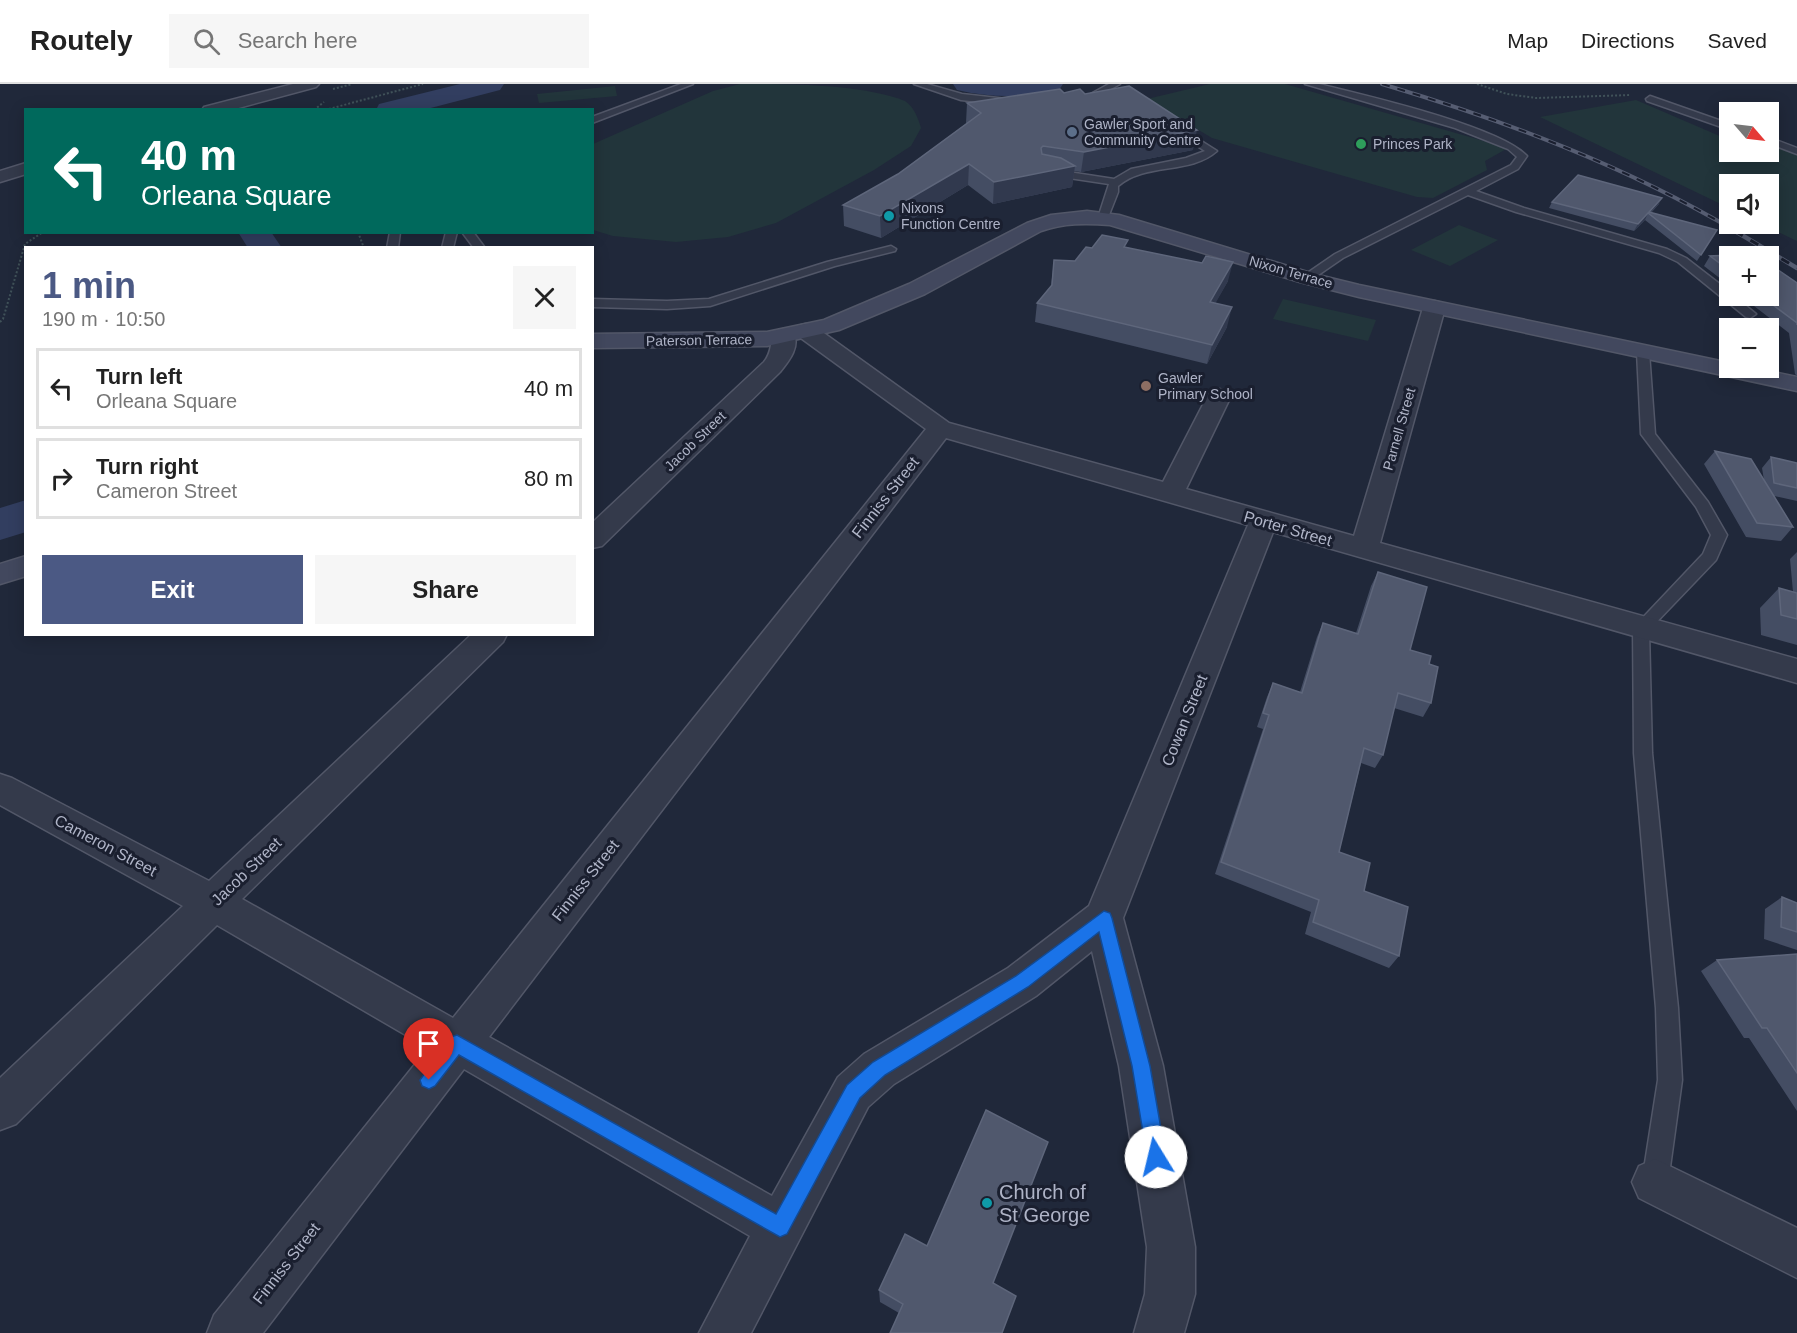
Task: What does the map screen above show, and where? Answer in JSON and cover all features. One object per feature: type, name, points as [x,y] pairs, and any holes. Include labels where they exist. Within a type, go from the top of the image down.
[{"type":"street","points":[[219,103],[311,84]]},
{"type":"street","points":[[0,156],[14,172]]},
{"type":"street","name":"Nixon Terrace","points":[[795,334],[831,325],[917,289],[1042,224],[1067,219],[1103,218],[1131,224],[1307,278],[1434,308],[1797,384]]},
{"type":"street","name":"Parnell Street","points":[[1364,550],[1434,308]]},
{"type":"street","name":"Paterson Terrace","points":[[594,341],[767,339],[795,334]]},
{"type":"street","name":"Porter Street","points":[[795,334],[940,428],[1797,672]]},
{"type":"street","name":"Jacob Street","points":[[594,537],[772,367],[795,334]]},
{"type":"street","points":[[1170,494],[1219,396]]},
{"type":"street","name":"Finniss Street","points":[[232,1333],[940,428]]},
{"type":"street","name":"Cowan Street","points":[[1104,918],[1263,521]]},
{"type":"street","points":[[0,574],[24,567]]},
{"type":"street","name":"Jacob Street","points":[[0,1108],[490,636]]},
{"type":"street","name":"Cameron Street","points":[[0,788],[212,902],[457,1044]]},
{"type":"street","points":[[724,1333],[853,1092],[879,1069],[1022,982],[1104,918],[1141,1066],[1171,1247],[1170,1294],[1159,1333]]},
{"type":"street","points":[[457,1044],[780,1227]]},
{"type":"street","points":[[1655,1182],[1797,1254]]},
{"type":"lane","points":[[594,119],[689,84]]},
{"type":"lane","points":[[918,84],[961,97],[993,102],[1015,101]]},
{"type":"lane","points":[[1116,84],[1087,96],[1117,97]]},
{"type":"lane","points":[[1307,278],[1339,256],[1515,167],[1522,156],[1520,151],[1502,142],[1406,111],[1309,84]]},
{"type":"lane","points":[[1650,99],[1719,123]]},
{"type":"lane","points":[[1044,171],[1118,179],[1131,172],[1203,156],[1212,151],[1170,124]]},
{"type":"lane","points":[[1779,144],[1797,151]]},
{"type":"lane","points":[[1103,218],[1118,179]]},
{"type":"lane","points":[[1468,192],[1520,210],[1663,251],[1682,260],[1750,314]]},
{"type":"lane","points":[[469,234],[478,246]]},
{"type":"lane","points":[[594,303],[667,305],[710,302],[831,264],[891,249]]},
{"type":"lane","points":[[1643,352],[1648,434],[1703,505],[1719,536],[1710,556],[1641,628],[1643,753],[1667,1008],[1670,1080],[1655,1182]]},
{"type":"path","points":[[333,108],[423,84]]},
{"type":"path","points":[[1477,84],[1507,93],[1536,98],[1628,95],[1650,99]]},
{"type":"path","points":[[24,246],[40,234]]},
{"type":"path","points":[[0,321],[3,319],[24,247]]},
{"type":"shaded area","points":[[740,84],[781,84],[868,91],[908,103],[921,128],[911,146],[874,170],[776,223],[728,237],[676,242],[613,236],[594,230],[594,144],[713,91]]},
{"type":"shaded area","name":"Princes Park","points":[[1210,84],[1285,84],[1508,148],[1485,161],[1487,170],[1433,198],[1417,197],[1212,138],[1147,99]]},
{"type":"shaded area","points":[[615,86],[617,96],[539,103],[537,94]]},
{"type":"shaded area","points":[[1636,100],[1719,136],[1719,162],[1779,162],[1779,146],[1797,154],[1797,241],[1779,232],[1779,174],[1719,174],[1719,203],[1540,117]]},
{"type":"shaded area","points":[[1459,225],[1498,240],[1450,266],[1411,250]]},
{"type":"shaded area","points":[[1283,299],[1376,320],[1368,341],[1273,319]]},
{"type":"building","points":[[1129,86],[1197,130],[1084,152],[1043,146],[1042,154],[1061,158],[1075,166],[994,182],[969,164],[880,216],[843,205],[898,174],[981,113],[967,103],[1060,89],[1064,93],[1080,89],[1085,94]]},
{"type":"building","points":[[1578,175],[1662,198],[1649,212],[1717,230],[1701,255],[1648,213],[1638,224],[1552,202]]},
{"type":"building","points":[[1102,235],[1128,240],[1124,247],[1202,263],[1206,256],[1233,262],[1210,302],[1232,307],[1212,345],[1037,303],[1052,285],[1054,260],[1075,261],[1086,247],[1092,248]]},
{"type":"building","points":[[1710,256],[1719,256],[1719,263]]},
{"type":"building","points":[[1779,271],[1797,283],[1797,323],[1774,306],[1779,306]]},
{"type":"building","points":[[1715,451],[1751,459],[1793,527],[1757,523]]},
{"type":"building","points":[[1771,457],[1797,463],[1797,488],[1774,483]]},
{"type":"building","points":[[1378,572],[1427,587],[1410,650],[1431,656],[1429,664],[1438,667],[1431,703],[1398,693],[1383,755],[1364,748],[1339,852],[1370,863],[1364,891],[1408,907],[1399,956],[1313,922],[1319,900],[1221,862],[1269,715],[1263,713],[1273,683],[1302,693],[1323,623],[1358,634]]},
{"type":"building","points":[[1779,588],[1797,593],[1797,619],[1781,615]]},
{"type":"building","points":[[1782,897],[1797,903],[1797,932],[1781,927]]},
{"type":"building","points":[[1797,954],[1797,1073],[1767,1028],[1762,1028],[1717,960]]},
{"type":"building","name":"Church of St George","points":[[986,1110],[1048,1142],[993,1283],[1016,1296],[1002,1333],[890,1333],[903,1304],[879,1290],[905,1234],[927,1246]]},
{"type":"waterway","points":[[397,108],[491,84]]},
{"type":"waterway","points":[[966,84],[1008,89],[1050,84]]},
{"type":"waterway","points":[[255,234],[264,246]]},
{"type":"waterway","points":[[0,525],[24,516]]},
{"type":"railway","points":[[1382,84],[1474,113],[1564,147],[1652,186],[1719,222]]},
{"type":"railway","points":[[1740,234],[1797,268]]},
{"type":"place","name":"Gawler Sport and Community Centre","points":[[1072,132]]},
{"type":"place","name":"Princes Park","points":[[1361,144]]},
{"type":"place","name":"Nixons Function Centre","points":[[889,216]]},
{"type":"place","name":"Gawler Primary School","points":[[1146,386]]},
{"type":"place","name":"Church of St George","points":[[987,1203]]},
{"type":"route","points":[[429,1080],[457,1044],[780,1227],[853,1092],[879,1069],[1022,982],[1104,918],[1141,1066],[1156,1157]]}]
